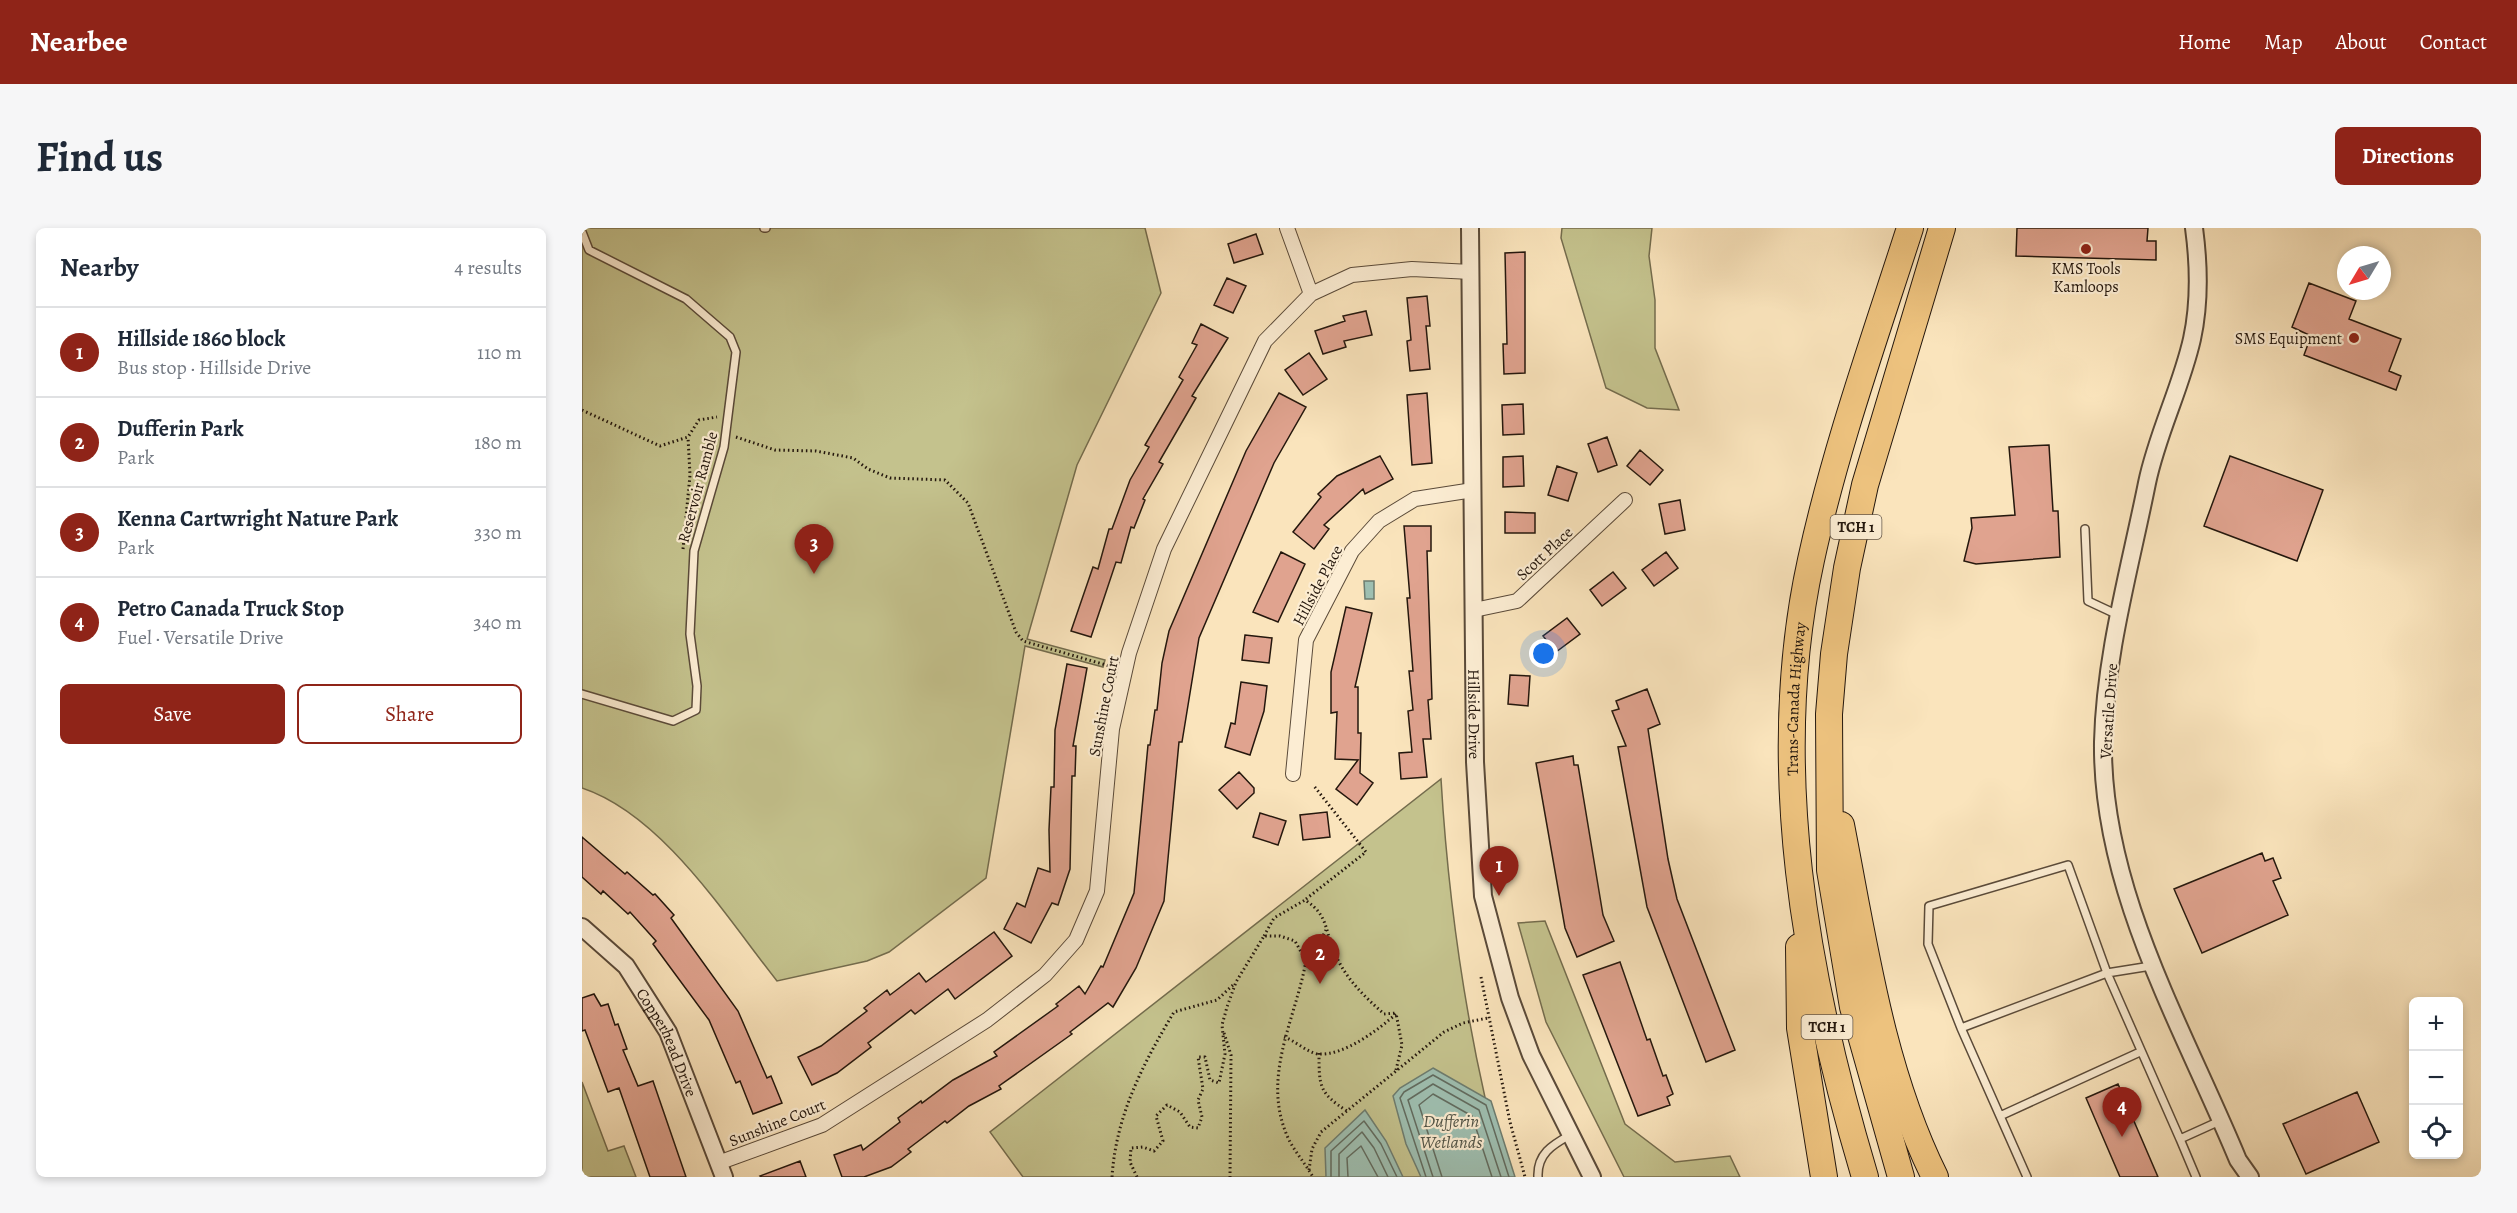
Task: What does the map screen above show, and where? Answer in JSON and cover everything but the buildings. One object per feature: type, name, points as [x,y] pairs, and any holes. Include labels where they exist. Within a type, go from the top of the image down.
[{"type":"highway","name":"Trans-Canada Highway","points":[[1865,1177],[1824,1016],[1797,875],[1792,778],[1792,714],[1797,645],[1810,561],[1836,467],[1910,228]]},
{"type":"highway","name":"Trans-Canada Highway","points":[[1901,1177],[1853,1007],[1830,870],[1829,761],[1834,654],[1847,568],[1865,485],[1942,228]]},
{"type":"highway","points":[[1829,761],[1875,999],[1914,1134],[1935,1177]]},
{"type":"highway","points":[[1797,875],[1800,1028],[1824,1177]]},
{"type":"street","points":[[1287,228],[1311,294]]},
{"type":"street","name":"Hillside Drive","points":[[1470,228],[1475,762],[1483,896],[1510,998],[1531,1055],[1592,1177]]},
{"type":"street","name":"Versatile Drive","points":[[2194,228],[2198,276],[2191,341],[2154,451],[2108,676],[2103,743],[2107,811],[2119,874],[2154,965],[2238,1160],[2250,1177]]},
{"type":"street","name":"Sunshine Court","points":[[721,1170],[822,1125],[987,1020],[1045,975],[1076,940],[1097,891],[1112,729],[1129,653],[1164,549],[1265,341],[1311,294],[1352,275],[1381,271],[1471,272]]},
{"type":"street","name":"Hillside Place","points":[[1293,774],[1306,640],[1352,551],[1379,522],[1415,499],[1473,490]]},
{"type":"street","name":"Scott Place","points":[[1474,610],[1516,602],[1626,500]]},
{"type":"street","name":"Copperhead Drive","points":[[582,927],[626,966],[668,1032],[721,1170]]},
{"type":"lane","name":"Reservoir Ramble","points":[[582,694],[673,721],[696,710],[697,686],[690,634],[694,551],[724,447],[736,352],[730,337],[686,299],[589,250],[583,230]]},
{"type":"lane","points":[[2085,529],[2088,601],[2120,616]]},
{"type":"lane","points":[[2027,1177],[1961,1028],[1928,944],[1929,906],[2068,865],[2107,973],[2196,1177]]},
{"type":"lane","points":[[1961,1028],[2107,973],[2154,965]]},
{"type":"lane","points":[[2000,1116],[2140,1052]]},
{"type":"lane","points":[[2180,1139],[2222,1120]]},
{"type":"lane","points":[[1538,1177],[1541,1157],[1550,1146],[1571,1134]]},
{"type":"path","points":[[582,410],[660,446],[688,437]]},
{"type":"path","points":[[684,559],[682,549],[690,475],[688,437],[699,420],[716,416],[727,424],[736,438],[775,450],[816,451],[853,458],[868,469],[890,478],[945,480],[969,503],[1016,632],[1023,641],[1113,667]]},
{"type":"path","points":[[1137,1177],[1130,1162],[1131,1148],[1143,1147],[1154,1151],[1163,1141],[1156,1116],[1167,1105],[1180,1112],[1190,1127],[1198,1128],[1202,1117],[1198,1100],[1203,1089],[1198,1057],[1206,1057],[1210,1080],[1219,1083],[1225,1054],[1222,1025],[1236,982],[1274,918],[1305,900],[1366,852],[1314,786]]},
{"type":"path","points":[[1305,900],[1316,907],[1324,918],[1335,955],[1352,983],[1384,1014],[1396,1013]]},
{"type":"path","points":[[1313,1177],[1290,1140],[1279,1103],[1277,1071],[1284,1037],[1302,987],[1306,961],[1314,953],[1327,929]]},
{"type":"path","points":[[1264,936],[1280,936],[1295,941],[1306,961]]},
{"type":"path","points":[[1481,977],[1510,1122],[1525,1177]]},
{"type":"path","points":[[1112,1177],[1114,1145],[1132,1087],[1174,1012],[1217,1000],[1236,982]]},
{"type":"path","points":[[1284,1037],[1319,1053],[1337,1050],[1374,1034],[1396,1013]]},
{"type":"path","points":[[1396,1013],[1402,1045],[1396,1071]]},
{"type":"path","points":[[1309,1170],[1312,1149],[1321,1132],[1444,1032],[1463,1023],[1488,1018]]},
{"type":"path","points":[[1222,1025],[1231,1055],[1230,1177]]},
{"type":"path","points":[[1319,1053],[1319,1083],[1327,1098],[1347,1111]]},
{"type":"shaded area","points":[[582,228],[1145,228],[1161,293],[1077,465],[1027,639],[1105,660],[1103,667],[1025,646],[986,878],[889,952],[867,961],[777,981],[714,899],[666,844],[612,801],[582,788]]},
{"type":"shaded area","points":[[1562,228],[1652,228],[1649,256],[1655,300],[1655,348],[1679,410],[1647,408],[1606,388],[1561,238]]},
{"type":"shaded area","points":[[1441,779],[1449,880],[1462,980],[1481,1079],[1505,1177],[1023,1177],[990,1132]]},
{"type":"shaded area","points":[[1545,921],[1625,1124],[1675,1162],[1730,1156],[1740,1177],[1624,1177],[1546,1022],[1518,923]]},
{"type":"shaded area","points":[[582,1082],[608,1151],[624,1146],[636,1177],[582,1177]]},
{"type":"water","points":[[1364,581],[1374,581],[1374,599],[1365,599]]},
{"type":"water","name":"Dufferin Wetlands","points":[[1433,1068],[1491,1101],[1515,1177],[1421,1177],[1406,1144],[1393,1096],[1400,1088]]},
{"type":"water","name":"Dufferin Wetlands","points":[[1365,1110],[1386,1141],[1403,1177],[1326,1177],[1325,1148]]},
{"type":"place","name":"KMS Tools Kamloops","points":[[2086,249]]},
{"type":"place","name":"SMS Equipment","points":[[2354,338]]},
{"type":"place","name":"Kenna Cartwright Nature Park","points":[[814,574]]},
{"type":"place","name":"Hillside 1860 block","points":[[1499,896]]},
{"type":"place","name":"Dufferin Park","points":[[1320,984]]},
{"type":"place","name":"Petro Canada Truck Stop","points":[[2122,1137]]}]
